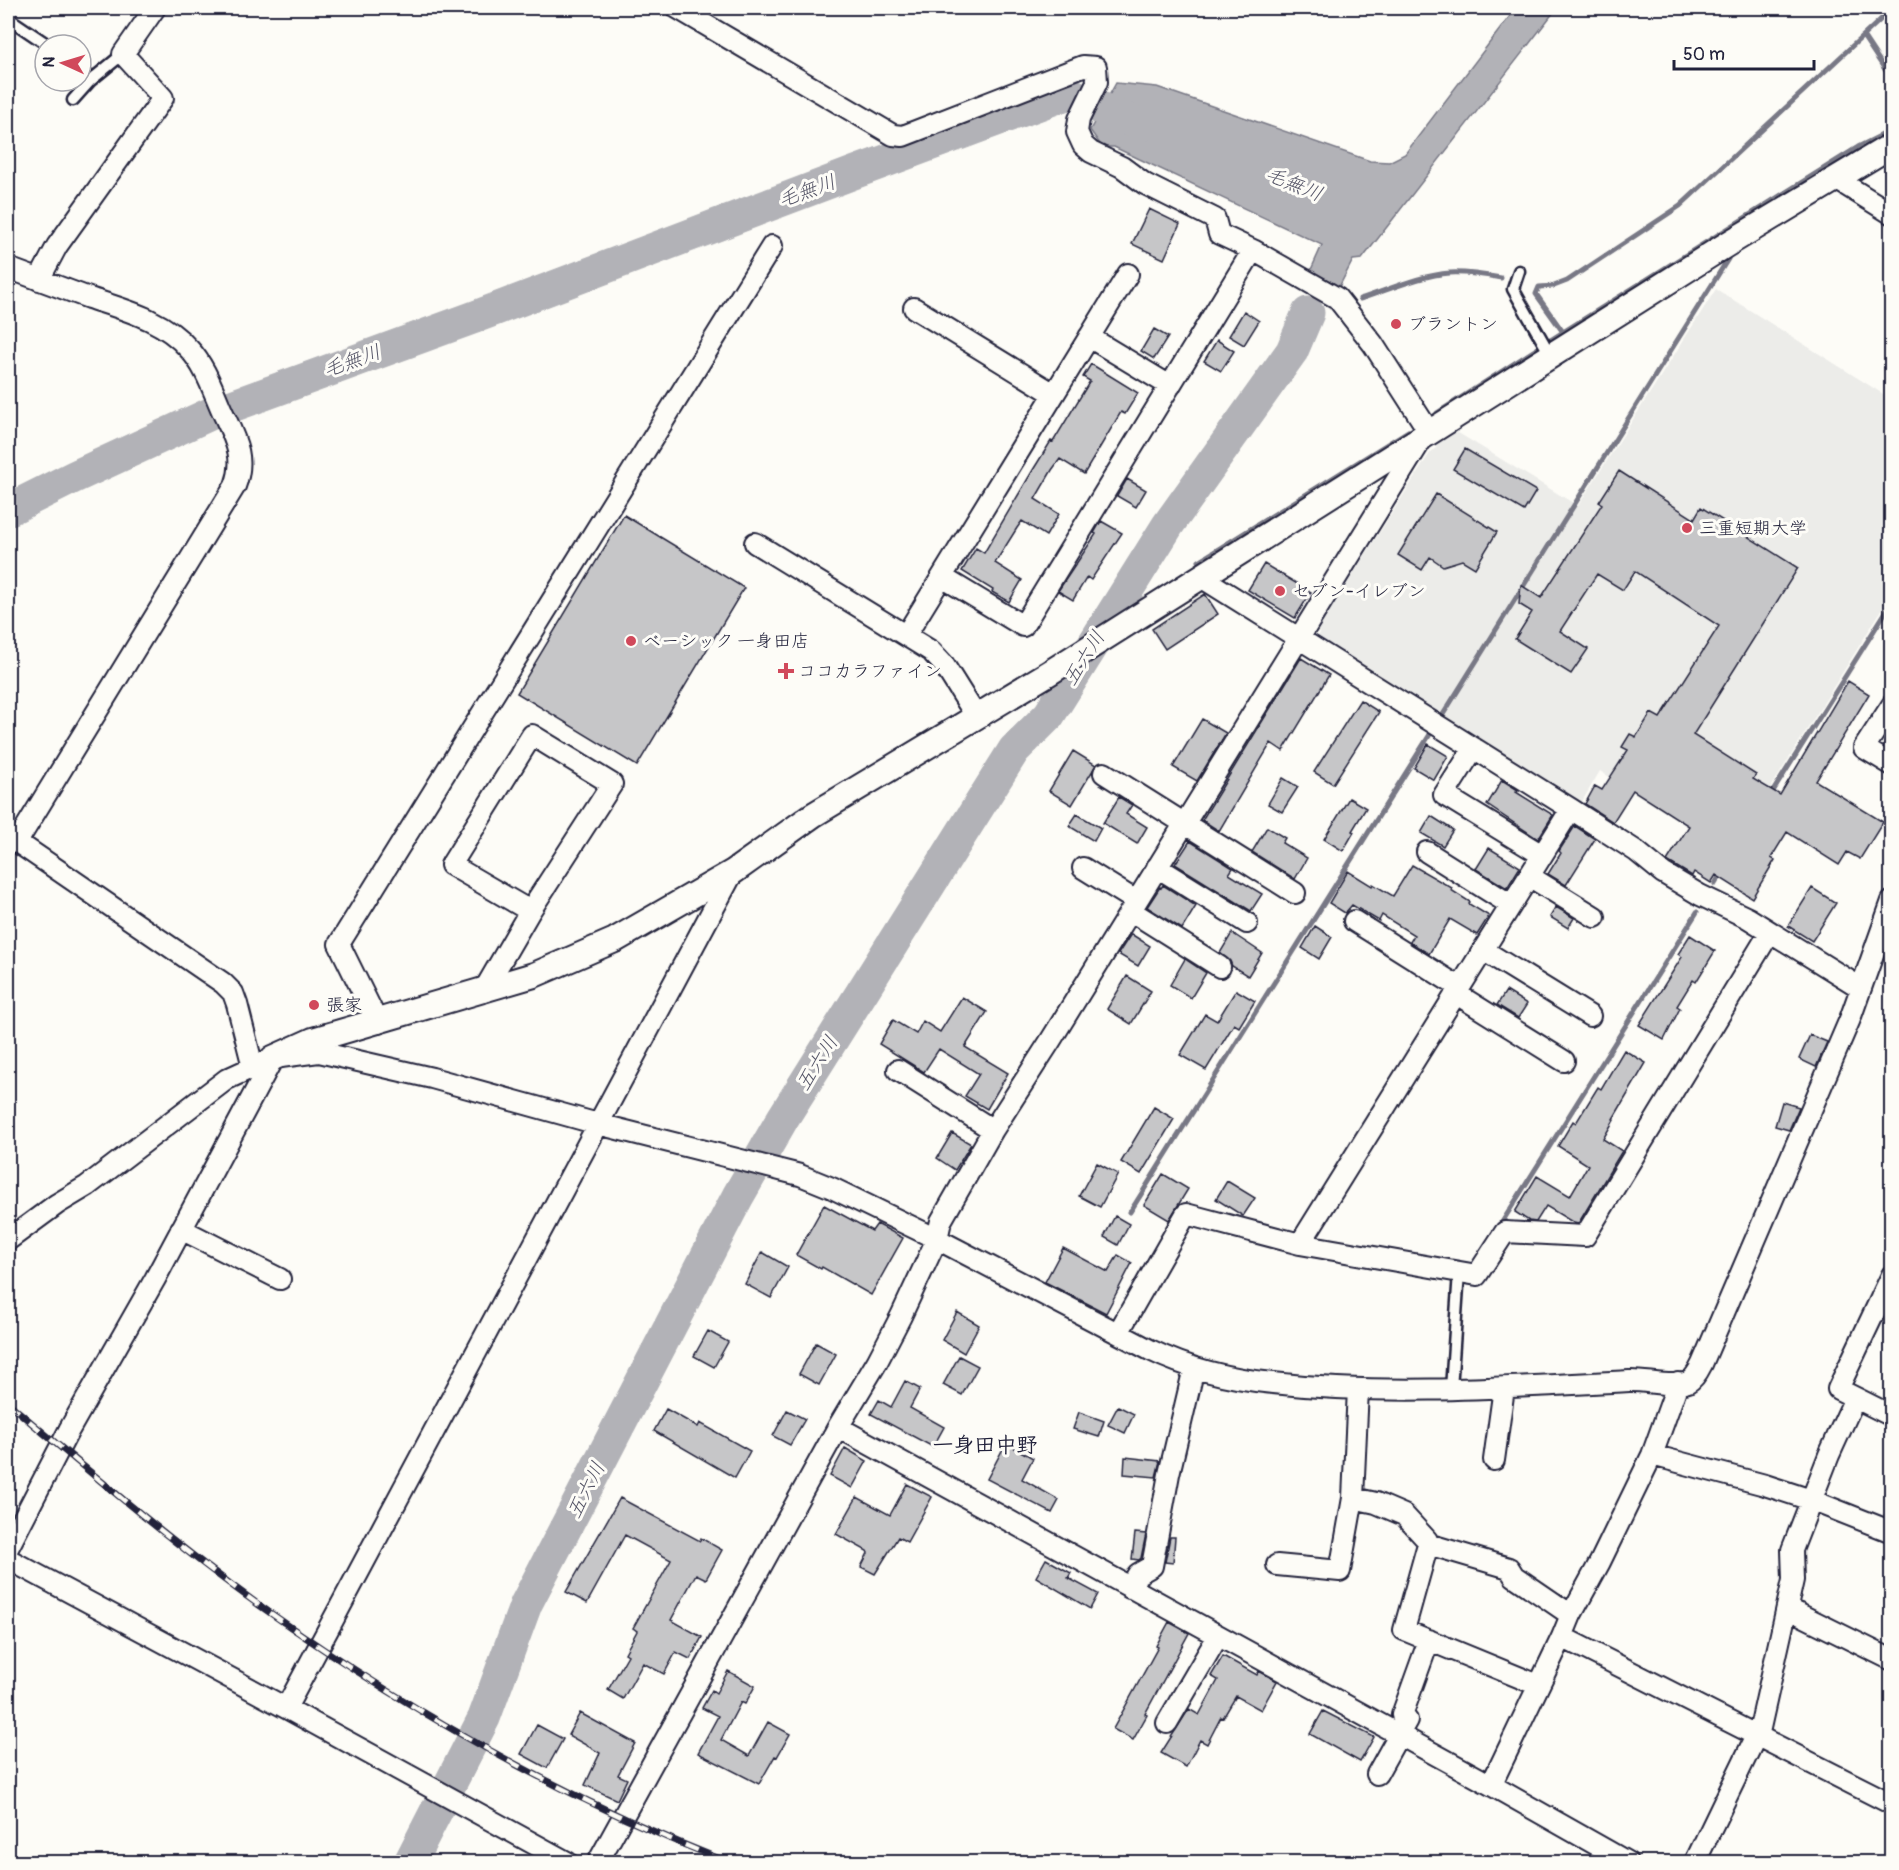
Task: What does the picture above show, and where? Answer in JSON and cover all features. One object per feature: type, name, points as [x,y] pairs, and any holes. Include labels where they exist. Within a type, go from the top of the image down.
[{"type":"street","points":[[39,280],[57,246],[163,98],[123,54],[155,8]]},
{"type":"street","points":[[677,8],[892,135],[903,136],[1083,66],[1096,67],[1097,82],[1078,119],[1077,132],[1083,145],[1091,152],[1122,167],[1145,184],[1215,219],[1219,234],[1253,250],[1337,298],[1373,344],[1426,435]]},
{"type":"street","points":[[8,1240],[57,1204],[87,1186],[227,1079],[263,1063],[378,1023],[534,975],[615,940],[733,872],[813,815],[1049,673],[1426,435],[1547,348],[1892,146]]},
{"type":"street","points":[[1836,179],[1892,214]]},
{"type":"street","points":[[378,1023],[339,944],[772,246]]},
{"type":"street","points":[[942,577],[1023,626],[1253,250]]},
{"type":"street","points":[[8,268],[152,320],[178,338],[202,366],[236,441],[240,465],[235,486],[17,842],[223,983],[233,993],[263,1063]]},
{"type":"street","points":[[906,635],[1128,274]]},
{"type":"street","points":[[914,308],[1054,394]]},
{"type":"street","points":[[1089,337],[1170,386]]},
{"type":"street","points":[[598,1863],[838,1427],[877,1362],[937,1239],[941,1221],[993,1130],[1426,435]]},
{"type":"street","points":[[754,543],[931,651],[944,665],[976,716]]},
{"type":"street","points":[[1201,577],[1571,809],[1636,851],[1663,873],[1700,895],[1748,918],[1861,988]]},
{"type":"street","points":[[1892,705],[1864,748],[1892,765]]},
{"type":"street","points":[[483,992],[530,911],[612,784],[532,735],[451,865],[530,911]]},
{"type":"street","points":[[1474,748],[1444,795],[1542,855]]},
{"type":"street","points":[[1104,772],[1295,893]]},
{"type":"street","points":[[1300,1244],[1571,809]]},
{"type":"street","points":[[1427,852],[1511,905]]},
{"type":"street","points":[[1157,867],[1246,923]]},
{"type":"street","points":[[1083,868],[1220,967]]},
{"type":"street","points":[[286,1708],[733,872]]},
{"type":"street","points":[[1529,876],[1595,917]]},
{"type":"street","points":[[316,1046],[598,1124],[800,1175],[937,1239],[1157,1354],[1194,1368],[1225,1376],[1266,1382],[1358,1389],[1504,1388],[1634,1381],[1678,1383],[1692,1379],[1702,1365],[1836,1051],[1892,901]]},
{"type":"street","points":[[1354,921],[1564,1061]]},
{"type":"street","points":[[1118,1333],[1186,1214],[1300,1244],[1477,1275],[1505,1232],[1585,1236],[1770,932]]},
{"type":"street","points":[[1483,950],[1590,1016]]},
{"type":"street","points":[[8,1548],[69,1430],[181,1229],[263,1063]]},
{"type":"street","points":[[898,1070],[993,1130]]},
{"type":"street","points":[[181,1229],[280,1279]]},
{"type":"street","points":[[1892,1275],[1838,1389],[1892,1416]]},
{"type":"street","points":[[1130,1588],[1138,1574],[1152,1566],[1169,1474],[1194,1368]]},
{"type":"street","points":[[1491,1785],[1571,1615],[1600,1562],[1652,1455],[1678,1383]]},
{"type":"street","points":[[1494,1460],[1504,1388]]},
{"type":"street","points":[[1277,1565],[1340,1571],[1353,1498],[1358,1389]]},
{"type":"street","points":[[1695,1863],[1757,1736],[1793,1580],[1792,1550],[1829,1455],[1855,1398]]},
{"type":"street","points":[[838,1427],[1491,1785],[1627,1863]]},
{"type":"street","points":[[1652,1455],[1765,1485],[1811,1500],[1892,1532]]},
{"type":"street","points":[[1353,1498],[1376,1503],[1404,1515],[1427,1540],[1428,1544],[1404,1630],[1539,1684]]},
{"type":"street","points":[[1428,1544],[1509,1568],[1514,1576],[1571,1615]]},
{"type":"street","points":[[8,1559],[286,1708],[567,1863]]},
{"type":"street","points":[[1787,1608],[1892,1660]]},
{"type":"street","points":[[1167,1723],[1218,1636]]},
{"type":"street","points":[[1562,1637],[1892,1804]]},
{"type":"street","points":[[1377,1774],[1407,1720],[1402,1715],[1429,1640]]},
{"type":"lane","points":[[13,8],[8,18],[33,35]]},
{"type":"lane","points":[[93,73],[123,54]]},
{"type":"lane","points":[[73,100],[77,93]]},
{"type":"lane","points":[[1519,271],[1513,290],[1547,348]]},
{"type":"lane","points":[[1451,1389],[1459,1272]]},
{"type":"shaded area","points":[[1716,289],[1891,399],[1891,595],[1730,853],[1600,771],[1581,803],[1318,637],[1320,633],[1317,631],[1430,453],[1437,447],[1436,443],[1455,431],[1578,506]]},
{"type":"water","points":[[1516,8],[1557,8],[1362,259],[1353,260],[1339,287],[1310,272],[1322,245],[1114,147],[1102,147],[1090,130],[1116,83],[1157,87],[1370,161],[1389,162],[1405,154]]},
{"type":"building","points":[[1149,209],[1180,224],[1164,259],[1132,244]]},
{"type":"building","points":[[1244,311],[1259,321],[1244,345],[1229,336]]},
{"type":"building","points":[[1154,329],[1168,337],[1154,359],[1141,351]]},
{"type":"building","points":[[1217,340],[1234,351],[1221,371],[1204,361]]},
{"type":"building","points":[[1091,364],[1138,393],[1125,414],[1121,412],[1084,474],[1060,459],[1052,470],[1035,499],[1059,514],[1046,536],[1022,521],[995,563],[1022,580],[1009,602],[962,571],[976,548],[984,553],[1033,470],[1090,381],[1083,377]]},
{"type":"building","points":[[1465,449],[1536,491],[1524,511],[1453,469]]},
{"type":"building","points":[[1619,471],[1694,519],[1701,507],[1798,568],[1693,735],[1756,775],[1753,779],[1780,795],[1848,681],[1869,694],[1816,781],[1883,822],[1860,859],[1847,852],[1839,865],[1787,832],[1771,858],[1775,860],[1752,898],[1716,875],[1711,883],[1694,872],[1692,876],[1667,861],[1689,826],[1633,790],[1613,822],[1585,804],[1595,786],[1602,790],[1628,750],[1622,747],[1630,734],[1636,737],[1651,713],[1660,718],[1719,626],[1635,571],[1623,590],[1597,574],[1560,631],[1588,649],[1571,674],[1515,639],[1532,612],[1519,604],[1521,585],[1541,598],[1602,504],[1599,502]]},
{"type":"building","points":[[1127,479],[1146,490],[1136,507],[1117,496]]},
{"type":"building","points":[[1436,494],[1497,532],[1475,568],[1462,560],[1443,566],[1430,557],[1422,570],[1398,555]]},
{"type":"building","name":"ベーシック 一身田店","points":[[624,515],[744,588],[637,766],[517,693]]},
{"type":"building","points":[[1101,521],[1122,533],[1091,580],[1087,577],[1073,600],[1058,591],[1096,534],[1094,533]]},
{"type":"building","name":"セブン-イレブン","points":[[1264,564],[1311,592],[1295,618],[1248,590]]},
{"type":"building","points":[[1205,594],[1218,614],[1165,649],[1152,629]]},
{"type":"building","points":[[1301,658],[1329,675],[1283,751],[1271,743],[1219,831],[1202,820]]},
{"type":"building","points":[[1360,700],[1379,712],[1333,784],[1314,772]]},
{"type":"building","points":[[1202,719],[1226,733],[1197,781],[1173,767]]},
{"type":"building","points":[[1428,744],[1448,756],[1434,780],[1414,768]]},
{"type":"building","points":[[1073,751],[1096,765],[1072,805],[1049,791]]},
{"type":"building","points":[[1283,778],[1298,787],[1282,812],[1268,804]]},
{"type":"building","points":[[1502,780],[1518,790],[1516,792],[1553,815],[1538,839],[1487,805]]},
{"type":"building","points":[[1119,797],[1132,805],[1126,814],[1147,827],[1137,844],[1103,823]]},
{"type":"building","points":[[1349,798],[1366,808],[1343,851],[1324,839]]},
{"type":"building","points":[[1077,814],[1101,828],[1094,841],[1069,826]]},
{"type":"building","points":[[1431,816],[1453,830],[1443,846],[1421,833]]},
{"type":"building","points":[[1575,826],[1595,839],[1566,885],[1548,874]]},
{"type":"building","points":[[1267,827],[1285,838],[1282,843],[1307,858],[1295,879],[1252,852]]},
{"type":"building","points":[[1190,841],[1233,868],[1229,874],[1262,894],[1251,911],[1175,864]]},
{"type":"building","points":[[1489,848],[1520,867],[1507,888],[1476,869]]},
{"type":"building","points":[[1412,865],[1452,888],[1451,890],[1470,902],[1469,904],[1489,916],[1477,935],[1450,919],[1429,954],[1410,942],[1414,935],[1382,915],[1379,921],[1352,905],[1345,913],[1329,903],[1348,871],[1393,896]]},
{"type":"building","points":[[1163,885],[1196,906],[1182,929],[1147,907]]},
{"type":"building","points":[[1812,888],[1836,903],[1812,941],[1788,926]]},
{"type":"building","points":[[1556,907],[1574,918],[1568,928],[1550,917]]},
{"type":"building","points":[[1315,926],[1332,937],[1319,959],[1302,948]]},
{"type":"building","points":[[1232,933],[1262,953],[1248,976],[1232,966],[1230,961],[1220,953]]},
{"type":"building","points":[[1131,934],[1150,946],[1138,966],[1118,954]]},
{"type":"building","points":[[1690,935],[1715,951],[1696,982],[1693,980],[1677,1006],[1680,1008],[1664,1040],[1639,1025],[1682,957],[1678,954]]},
{"type":"building","points":[[1185,959],[1206,973],[1191,998],[1170,985]]},
{"type":"building","points":[[1127,976],[1151,991],[1131,1024],[1107,1009]]},
{"type":"building","points":[[1236,990],[1255,1001],[1239,1027],[1234,1024],[1206,1070],[1180,1055],[1205,1014],[1217,1021]]},
{"type":"building","points":[[1506,991],[1527,1004],[1518,1018],[1497,1005]]},
{"type":"building","points":[[962,997],[987,1012],[965,1047],[1008,1073],[987,1109],[965,1096],[979,1074],[939,1049],[924,1072],[879,1044],[893,1020],[916,1034],[923,1021],[940,1032]]},
{"type":"building","points":[[1810,1035],[1827,1042],[1816,1067],[1799,1059]]},
{"type":"building","points":[[1624,1050],[1646,1063],[1603,1139],[1622,1151],[1578,1224],[1546,1206],[1536,1222],[1529,1221],[1515,1212],[1537,1176],[1570,1196],[1588,1165],[1558,1146],[1573,1121],[1576,1123],[1598,1087],[1601,1089]]},
{"type":"building","points":[[1782,1102],[1799,1107],[1789,1130],[1775,1126]]},
{"type":"building","points":[[1154,1107],[1174,1119],[1141,1174],[1121,1162]]},
{"type":"building","points":[[952,1133],[971,1144],[955,1170],[937,1158]]},
{"type":"building","points":[[1097,1163],[1118,1174],[1100,1207],[1079,1196]]},
{"type":"building","points":[[1163,1174],[1188,1189],[1169,1220],[1144,1205]]},
{"type":"building","points":[[1227,1181],[1255,1198],[1243,1216],[1216,1199]]},
{"type":"building","points":[[824,1205],[872,1231],[877,1224],[903,1238],[871,1295],[796,1255]]},
{"type":"building","points":[[1115,1216],[1129,1224],[1118,1245],[1104,1237]]},
{"type":"building","points":[[1063,1248],[1108,1272],[1118,1255],[1132,1263],[1106,1313],[1045,1282]]},
{"type":"building","points":[[762,1252],[788,1267],[771,1298],[745,1284]]},
{"type":"building","points":[[957,1312],[979,1325],[964,1353],[942,1340]]},
{"type":"building","points":[[708,1331],[728,1342],[714,1367],[694,1356]]},
{"type":"building","points":[[816,1343],[836,1354],[819,1385],[799,1374]]},
{"type":"building","points":[[959,1356],[978,1366],[962,1395],[943,1385]]},
{"type":"building","points":[[905,1381],[920,1389],[910,1408],[944,1427],[933,1447],[871,1414],[879,1400],[891,1407]]},
{"type":"building","points":[[1118,1406],[1134,1414],[1125,1433],[1108,1425]]},
{"type":"building","points":[[666,1409],[698,1427],[700,1423],[750,1451],[735,1478],[654,1431]]},
{"type":"building","points":[[787,1410],[805,1419],[790,1445],[773,1436]]},
{"type":"building","points":[[1079,1412],[1104,1421],[1099,1437],[1073,1429]]},
{"type":"building","points":[[1006,1443],[1033,1458],[1022,1479],[1059,1500],[1052,1513],[987,1479]]},
{"type":"building","points":[[845,1448],[867,1461],[852,1488],[830,1476]]},
{"type":"building","points":[[1125,1457],[1160,1461],[1156,1477],[1124,1474]]},
{"type":"building","points":[[907,1484],[932,1497],[907,1542],[898,1537],[875,1574],[861,1567],[867,1551],[836,1534],[857,1497],[890,1515]]},
{"type":"building","points":[[620,1498],[700,1541],[701,1538],[722,1550],[706,1579],[696,1574],[671,1620],[702,1637],[690,1659],[676,1652],[664,1674],[643,1663],[623,1699],[608,1690],[628,1655],[625,1653],[637,1631],[633,1628],[671,1560],[625,1535],[587,1603],[566,1592]]},
{"type":"building","points":[[1135,1533],[1146,1534],[1139,1560],[1132,1559]]},
{"type":"building","points":[[1170,1537],[1175,1537],[1173,1563],[1165,1562]]},
{"type":"building","points":[[1046,1559],[1071,1573],[1068,1578],[1098,1594],[1090,1609],[1036,1577]]},
{"type":"building","points":[[1169,1622],[1189,1633],[1133,1740],[1113,1729],[1158,1647],[1156,1646]]},
{"type":"building","points":[[1223,1656],[1257,1675],[1259,1671],[1277,1681],[1261,1710],[1236,1696],[1223,1718],[1221,1717],[1207,1744],[1200,1740],[1186,1767],[1161,1753],[1189,1709],[1199,1715],[1218,1680],[1211,1676]]},
{"type":"building","points":[[728,1671],[755,1686],[745,1704],[741,1702],[721,1740],[749,1756],[768,1722],[790,1734],[759,1784],[698,1753],[718,1716],[702,1708],[712,1690],[716,1693]]},
{"type":"building","points":[[1323,1711],[1374,1737],[1360,1762],[1310,1734]]},
{"type":"building","points":[[580,1713],[635,1743],[618,1775],[627,1779],[617,1800],[585,1785],[600,1753],[568,1735]]},
{"type":"building","points":[[537,1725],[563,1739],[547,1768],[521,1754]]},
{"type":"waterway","points":[[1563,332],[1536,294],[1539,287],[1554,286],[1567,281],[1680,206],[1892,9]]},
{"type":"waterway","points":[[1863,36],[1892,80]]},
{"type":"waterway","name":"毛無川","points":[[8,510],[210,414],[475,317],[1069,93],[1142,125]]},
{"type":"waterway","points":[[1437,413],[1858,147],[1892,130]]},
{"type":"waterway","points":[[1439,721],[1728,259]]},
{"type":"waterway","points":[[1360,299],[1439,274],[1463,273],[1501,278]]},
{"type":"waterway","points":[[1308,313],[1318,293]]},
{"type":"waterway","name":"五六川","points":[[410,1862],[484,1718],[526,1604],[738,1196],[783,1118],[1014,750],[1049,715],[1168,525],[1292,351],[1308,313]]},
{"type":"waterway","points":[[1199,561],[1408,431]]},
{"type":"waterway","points":[[1770,796],[1892,602]]},
{"type":"waterway","points":[[1130,1212],[1434,728]]},
{"type":"waterway","points":[[1715,884],[1722,872]]},
{"type":"waterway","points":[[1499,1227],[1697,912]]},
{"type":"railway","points":[[8,1403],[194,1557],[259,1605],[370,1679],[485,1748],[544,1779],[665,1837],[727,1862]]},
{"type":"place","name":"ブラントン","points":[[1396,324]]},
{"type":"place","name":"三重短期大学","points":[[1687,528]]},
{"type":"place","name":"セブン-イレブン","points":[[1280,591]]},
{"type":"place","name":"ベーシック 一身田店","points":[[631,641]]},
{"type":"place","name":"ココカラファイン","points":[[786,671]]},
{"type":"place","name":"張家","points":[[314,1005]]},
{"type":"district","name":"一身田中野","points":[[985,1445]]}]
